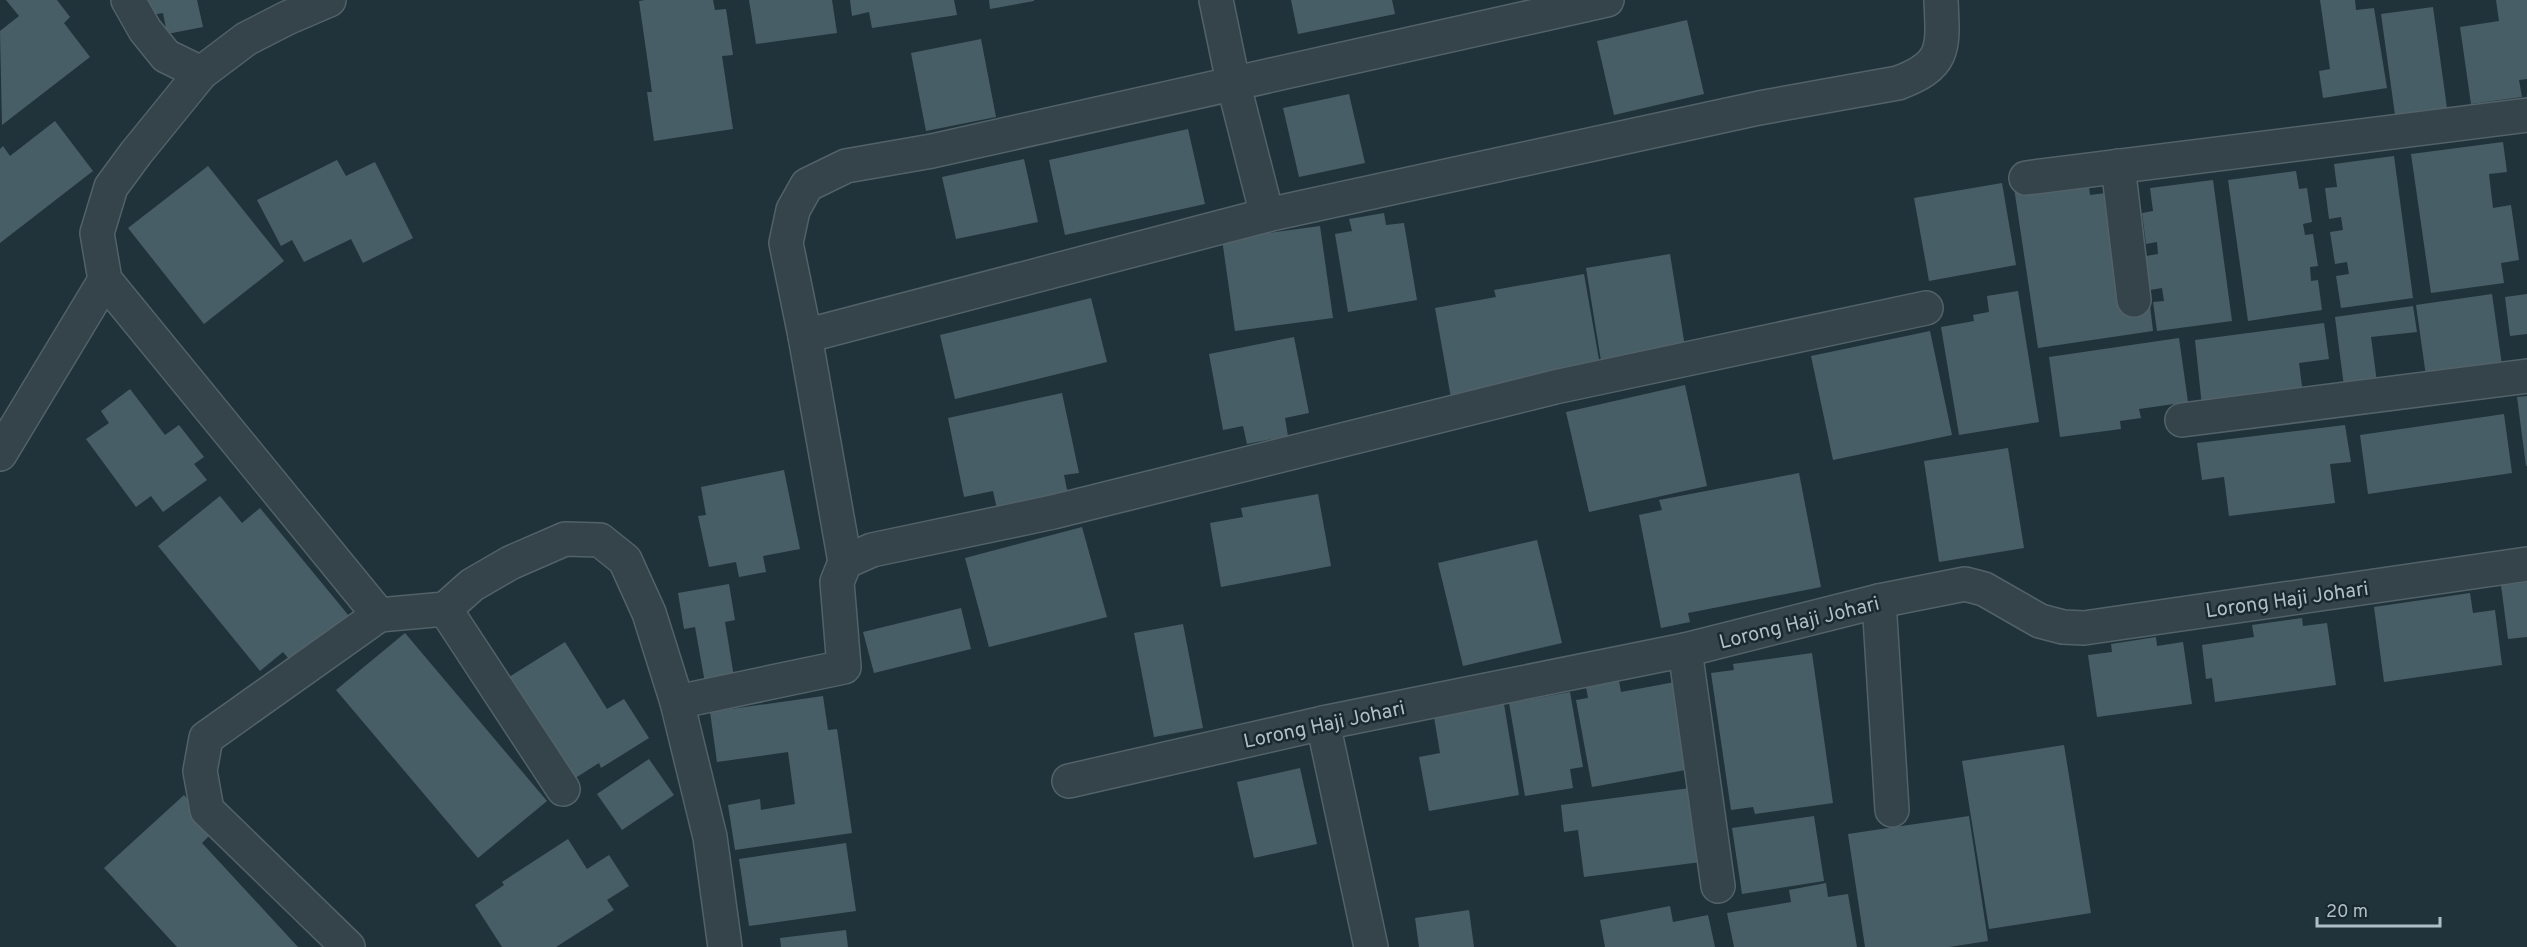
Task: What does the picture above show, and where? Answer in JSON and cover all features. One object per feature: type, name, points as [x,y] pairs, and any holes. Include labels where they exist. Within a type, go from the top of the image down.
[{"type":"street","points":[[129,0],[145,30],[166,56],[201,73]]},
{"type":"street","points":[[329,0],[246,39],[201,73],[111,187],[97,232],[105,280],[379,615]]},
{"type":"street","points":[[1216,0],[1233,82],[1267,215]]},
{"type":"street","points":[[677,702],[844,667],[837,582],[845,562],[806,336],[786,243],[793,210],[807,185],[846,166],[932,152],[1233,82],[1608,0]]},
{"type":"street","points":[[806,336],[1267,215],[1759,108],[1898,84],[1918,76],[1933,64],[1943,40],[1941,0]]},
{"type":"street","points":[[2026,178],[2527,115]]},
{"type":"street","points":[[2118,166],[2134,300]]},
{"type":"street","points":[[0,454],[105,280]]},
{"type":"street","points":[[845,562],[872,550],[1053,513],[1555,387],[1926,308]]},
{"type":"street","points":[[2182,420],[2527,376]]},
{"type":"street","points":[[348,947],[207,810],[200,771],[206,738],[379,615],[445,609],[472,585],[510,563],[565,539],[600,540],[625,560],[649,613],[677,702],[710,837],[725,947]]},
{"type":"street","name":"Lorong Haji Johari","points":[[1069,781],[1323,723],[1685,650],[1879,601],[1965,584],[1984,589],[2040,621],[2063,627],[2084,628],[2527,564]]},
{"type":"street","points":[[1879,601],[1892,810]]},
{"type":"street","points":[[445,609],[563,789]]},
{"type":"street","points":[[1685,650],[1718,886]]},
{"type":"street","points":[[1323,723],[1371,947]]},
{"type":"building","points":[[6,0],[57,0],[70,17],[64,23],[90,57],[2,125],[0,31],[19,16]]},
{"type":"building","points":[[148,0],[197,0],[203,27],[167,34],[163,13],[151,15]]},
{"type":"building","points":[[713,0],[715,10],[726,9],[733,55],[722,56],[733,129],[654,141],[647,92],[652,92],[639,1]]},
{"type":"building","points":[[749,0],[832,0],[837,33],[756,44]]},
{"type":"building","points":[[850,0],[954,0],[957,15],[872,28],[869,12],[852,16]]},
{"type":"building","points":[[989,0],[1034,0],[1034,1],[990,9]]},
{"type":"building","points":[[1291,0],[1392,0],[1395,14],[1298,34]]},
{"type":"building","points":[[2320,0],[2355,0],[2356,10],[2374,8],[2387,88],[2323,98],[2319,71],[2330,69]]},
{"type":"building","points":[[2496,0],[2527,0],[2527,79],[2519,80],[2522,97],[2471,104],[2460,27],[2499,21]]},
{"type":"building","points":[[2433,7],[2447,108],[2395,115],[2381,14]]},
{"type":"building","points":[[1687,20],[1704,94],[1614,115],[1597,41]]},
{"type":"building","points":[[981,39],[996,117],[926,131],[911,53]]},
{"type":"building","points":[[1349,94],[1365,163],[1299,177],[1283,108]]},
{"type":"building","points":[[55,121],[93,171],[0,243],[0,149],[3,146],[10,156]]},
{"type":"building","points":[[1188,129],[1205,204],[1065,235],[1049,160]]},
{"type":"building","points":[[2503,142],[2507,172],[2489,174],[2493,208],[2511,205],[2519,260],[2501,263],[2504,283],[2431,293],[2411,154]]},
{"type":"building","points":[[2394,156],[2413,298],[2341,308],[2336,276],[2349,274],[2347,262],[2335,264],[2330,232],[2343,230],[2341,217],[2329,219],[2325,188],[2337,187],[2334,164]]},
{"type":"building","points":[[1024,159],[1038,222],[956,239],[942,177]]},
{"type":"building","points":[[337,160],[346,176],[375,162],[413,238],[363,263],[351,239],[304,262],[292,240],[281,246],[257,200]]},
{"type":"building","points":[[208,166],[284,261],[204,324],[128,228]]},
{"type":"building","points":[[2087,171],[2090,195],[2106,193],[2123,309],[2150,305],[2153,331],[2038,348],[2013,181]]},
{"type":"building","points":[[2296,171],[2299,189],[2307,188],[2312,222],[2303,224],[2305,235],[2313,234],[2318,266],[2310,267],[2311,281],[2318,280],[2322,310],[2248,321],[2228,180]]},
{"type":"building","points":[[2213,180],[2232,321],[2157,331],[2153,302],[2164,301],[2162,288],[2150,290],[2146,256],[2158,254],[2157,242],[2146,244],[2142,213],[2153,211],[2150,188]]},
{"type":"building","points":[[2002,183],[2016,265],[1929,281],[1914,198]]},
{"type":"building","points":[[1384,213],[1386,225],[1404,223],[1417,300],[1348,312],[1335,234],[1352,231],[1349,219]]},
{"type":"building","points":[[1320,226],[1333,318],[1235,331],[1222,239]]},
{"type":"building","points":[[1670,254],[1686,353],[1602,367],[1586,268]]},
{"type":"building","points":[[1584,274],[1601,371],[1451,398],[1435,308],[1496,297],[1494,290]]},
{"type":"building","points":[[2018,291],[2039,422],[1959,435],[1941,327],[1974,321],[1973,315],[1989,312],[1987,296]]},
{"type":"building","points":[[2492,294],[2502,365],[2426,376],[2416,305]]},
{"type":"building","points":[[2527,294],[2527,334],[2510,336],[2505,297]]},
{"type":"building","points":[[1091,298],[1107,362],[955,399],[940,335]]},
{"type":"building","points":[[2413,306],[2417,332],[2371,337],[2378,390],[2345,394],[2335,317]]},
{"type":"building","points":[[2324,323],[2329,359],[2299,363],[2303,394],[2202,406],[2195,340]]},
{"type":"building","points":[[1930,331],[1952,435],[1833,460],[1811,356]]},
{"type":"building","points":[[1294,337],[1309,413],[1285,418],[1288,436],[1247,444],[1243,426],[1223,430],[1209,354]]},
{"type":"building","points":[[2179,338],[2188,402],[2139,409],[2141,418],[2120,421],[2121,429],[2060,437],[2049,357]]},
{"type":"building","points":[[1685,385],[1707,486],[1589,512],[1566,412]]},
{"type":"building","points":[[130,389],[165,435],[179,425],[204,457],[194,464],[207,480],[163,512],[151,496],[136,507],[86,439],[109,423],[101,411]]},
{"type":"building","points":[[1062,393],[1079,473],[1064,475],[1069,499],[998,514],[993,491],[964,497],[948,418]]},
{"type":"building","points":[[2527,396],[2527,466],[2526,466],[2517,397]]},
{"type":"building","points":[[2504,414],[2512,473],[2368,494],[2360,435]]},
{"type":"building","points":[[2345,425],[2351,462],[2330,464],[2335,503],[2229,516],[2224,477],[2202,480],[2197,443]]},
{"type":"building","points":[[2008,448],[2024,548],[1939,562],[1924,461]]},
{"type":"building","points":[[784,470],[800,549],[763,556],[766,572],[739,577],[736,562],[709,567],[698,516],[706,515],[701,487]]},
{"type":"building","points":[[1799,473],[1821,587],[1688,613],[1690,622],[1661,628],[1639,515],[1662,510],[1659,500]]},
{"type":"building","points":[[1318,494],[1331,566],[1221,587],[1210,523],[1243,517],[1241,508]]},
{"type":"building","points":[[220,496],[242,523],[260,508],[354,622],[297,669],[283,652],[260,671],[158,546]]},
{"type":"building","points":[[1082,527],[1107,617],[989,647],[965,558]]},
{"type":"building","points":[[1537,540],[1562,643],[1463,666],[1438,563]]},
{"type":"building","points":[[2527,582],[2527,637],[2508,639],[2501,585]]},
{"type":"building","points":[[729,584],[735,620],[725,622],[734,677],[705,683],[695,627],[684,629],[678,593]]},
{"type":"building","points":[[2470,593],[2473,613],[2495,610],[2502,665],[2384,682],[2374,607]]},
{"type":"building","points":[[961,608],[971,649],[874,673],[863,632]]},
{"type":"building","points":[[2302,618],[2303,626],[2327,623],[2336,685],[2215,702],[2212,678],[2206,679],[2202,645],[2254,637],[2252,625]]},
{"type":"building","points":[[1183,624],[1203,728],[1154,737],[1134,633]]},
{"type":"building","points":[[405,633],[547,801],[478,858],[336,690]]},
{"type":"building","points":[[2156,637],[2157,646],[2183,642],[2192,704],[2097,717],[2088,655],[2112,652],[2111,644]]},
{"type":"building","points":[[565,642],[607,709],[624,699],[649,738],[601,768],[599,763],[569,782],[509,677]]},
{"type":"building","points":[[1812,653],[1833,803],[1755,814],[1753,807],[1731,810],[1711,673],[1734,670],[1733,664]]},
{"type":"building","points":[[1619,681],[1621,692],[1675,682],[1691,769],[1592,787],[1576,700],[1588,698],[1586,687]]},
{"type":"building","points":[[1570,692],[1583,767],[1570,769],[1573,788],[1525,796],[1509,703]]},
{"type":"building","points":[[823,696],[828,730],[837,729],[852,833],[735,850],[728,805],[760,799],[761,810],[795,804],[788,752],[717,762],[710,712]]},
{"type":"building","points":[[1504,704],[1519,795],[1429,811],[1419,757],[1440,753],[1434,717]]},
{"type":"building","points":[[2064,745],[2091,913],[1989,929],[1962,761]]},
{"type":"building","points":[[649,759],[674,795],[622,830],[597,794]]},
{"type":"building","points":[[1300,768],[1317,844],[1254,858],[1237,782]]},
{"type":"building","points":[[1690,788],[1701,862],[1584,877],[1578,830],[1564,832],[1561,805]]},
{"type":"building","points":[[184,795],[216,829],[202,843],[298,947],[177,947],[104,868]]},
{"type":"building","points":[[1814,816],[1824,881],[1742,894],[1732,828]]},
{"type":"building","points":[[1969,816],[1988,941],[1949,947],[1865,947],[1848,834]]},
{"type":"building","points":[[568,839],[587,869],[609,855],[629,886],[607,900],[614,910],[556,947],[502,947],[475,905],[504,885],[502,882]]},
{"type":"building","points":[[846,843],[856,911],[749,926],[739,859]]},
{"type":"building","points":[[1826,883],[1828,897],[1848,894],[1857,947],[1734,947],[1727,913],[1791,902],[1789,890]]},
{"type":"building","points":[[1670,906],[1673,922],[1708,915],[1715,947],[1605,947],[1600,920]]},
{"type":"building","points":[[1469,910],[1474,947],[1419,947],[1415,918]]},
{"type":"building","points":[[846,930],[848,947],[781,947],[780,938]]}]
